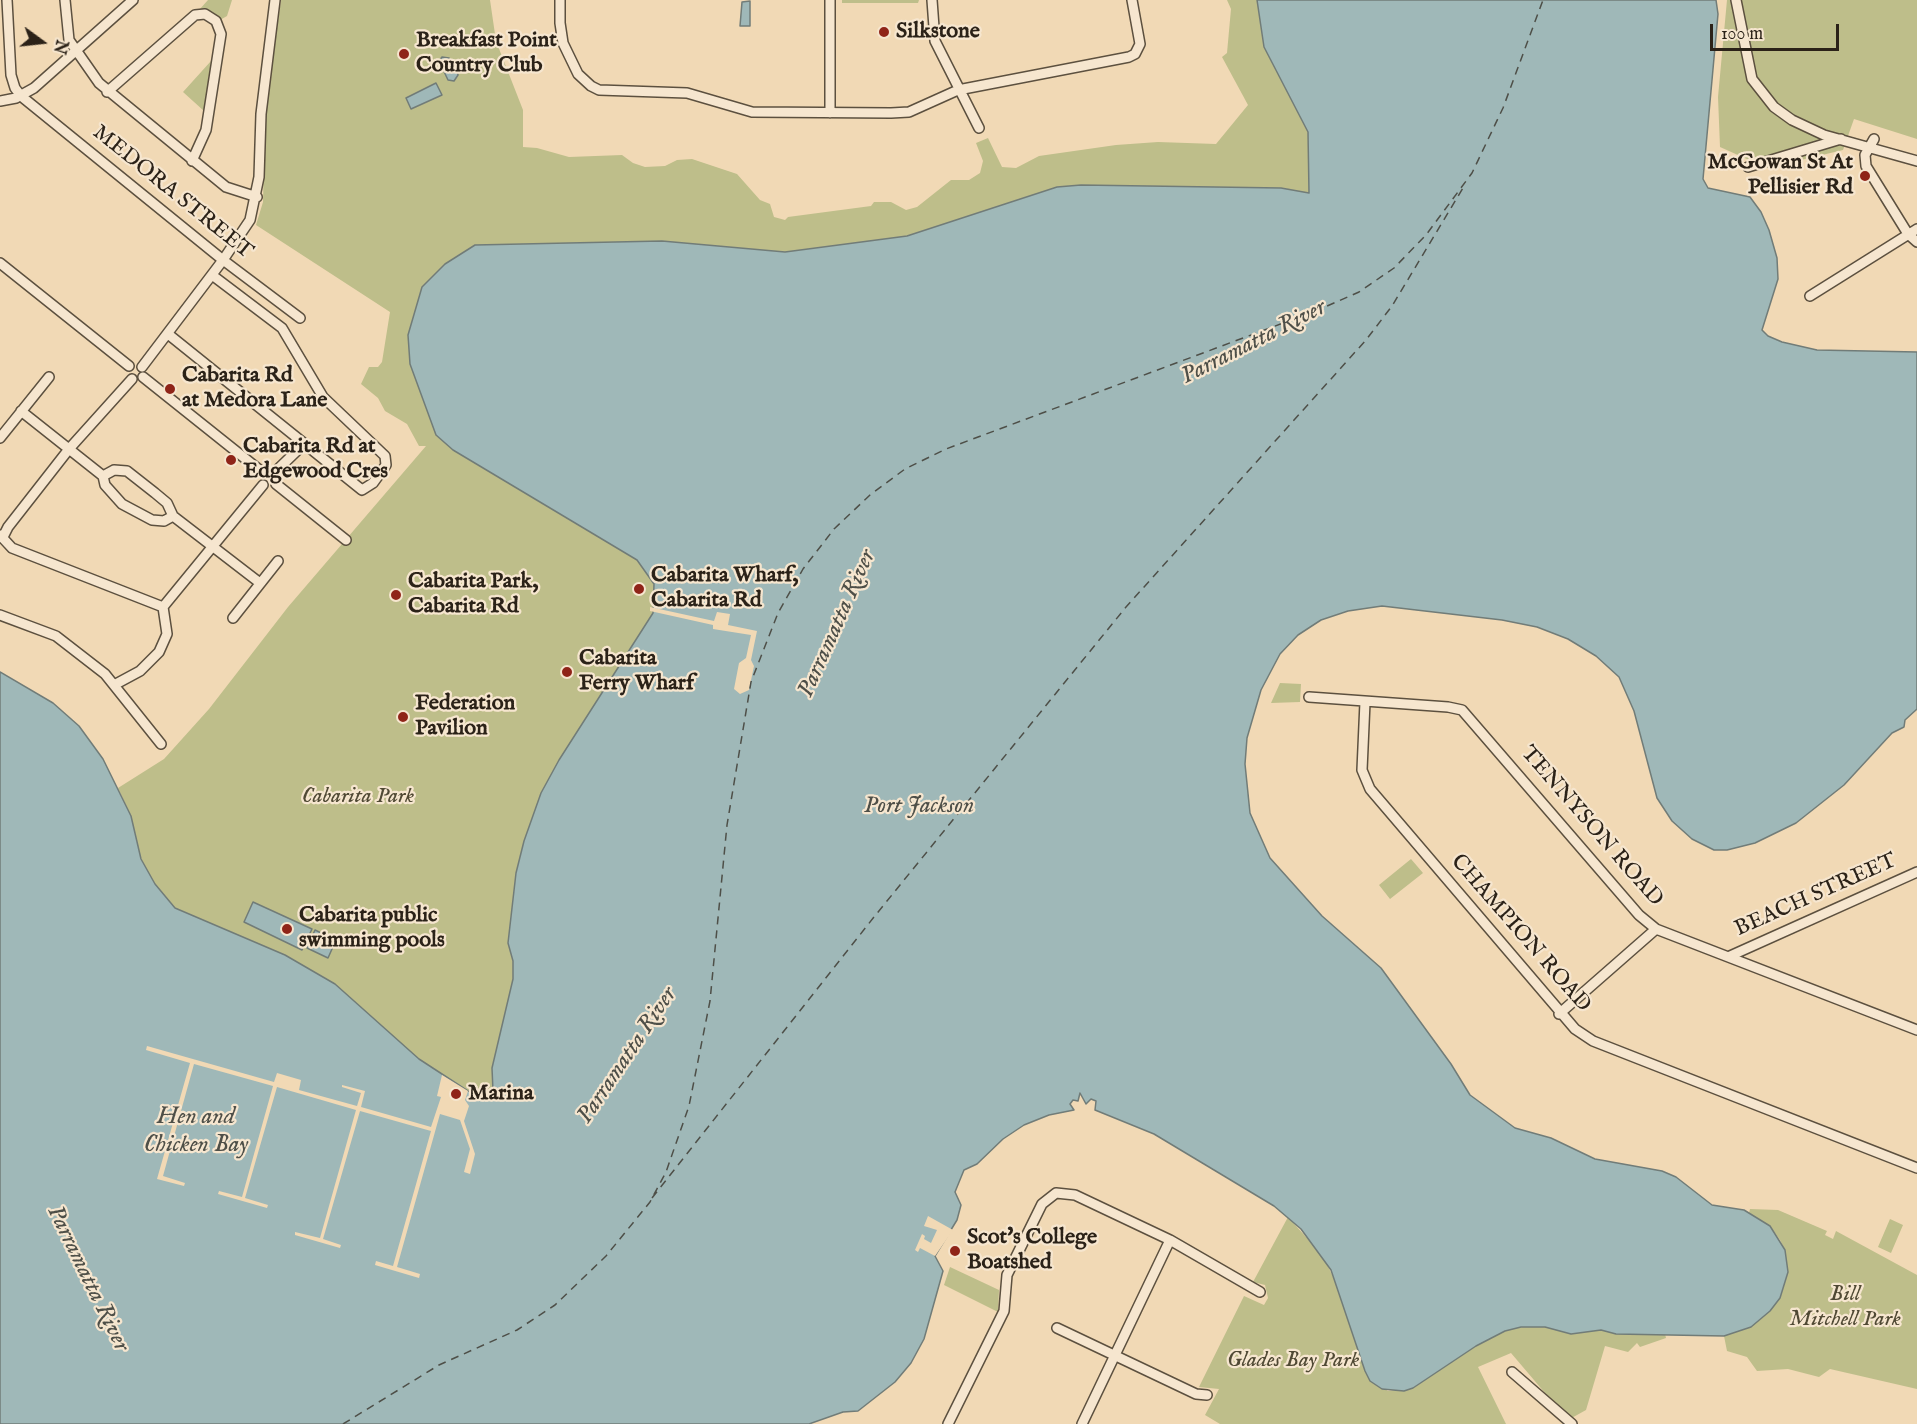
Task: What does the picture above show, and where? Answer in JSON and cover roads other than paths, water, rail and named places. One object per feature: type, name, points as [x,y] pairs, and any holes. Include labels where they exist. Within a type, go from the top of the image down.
[{"type":"street","points":[[7,0],[11,75],[15,88],[21,96]]},
{"type":"street","points":[[65,0],[67,34],[107,92],[226,187],[256,197]]},
{"type":"street","points":[[0,101],[21,96],[133,0]]},
{"type":"street","points":[[143,378],[142,367],[212,275],[250,220],[256,197],[261,114],[275,0]]},
{"type":"street","points":[[560,0],[564,42],[578,74],[591,86],[610,91],[687,93],[752,112],[830,113],[909,112],[958,90],[1129,57],[1135,54],[1140,44],[1132,0]]},
{"type":"street","points":[[830,0],[830,113]]},
{"type":"street","points":[[932,0],[935,41],[979,128]]},
{"type":"street","points":[[1736,0],[1752,80],[1774,107],[1792,120],[1841,139],[1871,143],[1917,161]]},
{"type":"street","points":[[107,92],[195,15],[204,14],[216,21],[221,34],[206,130],[192,160]]},
{"type":"street","name":"MEDORA STREET","points":[[21,96],[223,260],[300,318]]},
{"type":"street","points":[[1748,167],[1841,139]]},
{"type":"street","points":[[1871,143],[1866,166],[1908,234],[1917,242]]},
{"type":"street","points":[[1810,296],[1917,229]]},
{"type":"street","points":[[0,263],[129,366]]},
{"type":"street","points":[[168,334],[362,490],[373,483],[386,465],[385,456],[323,397],[282,328],[212,275]]},
{"type":"street","points":[[129,366],[137,364],[142,367]]},
{"type":"street","points":[[129,366],[128,374],[132,379]]},
{"type":"street","points":[[0,438],[49,376]]},
{"type":"street","points":[[163,607],[12,548],[2,536],[69,449],[132,379],[143,378],[262,472]]},
{"type":"street","points":[[21,411],[103,476],[110,493],[122,504],[152,520],[164,521],[173,516]]},
{"type":"street","points":[[263,485],[269,487],[276,479],[277,470],[304,444]]},
{"type":"street","points":[[263,485],[260,477],[262,472],[269,469],[276,479],[346,540]]},
{"type":"street","points":[[103,476],[114,470],[127,471],[167,503],[173,516],[260,583]]},
{"type":"street","points":[[114,685],[140,671],[159,652],[167,634],[163,607],[263,485]]},
{"type":"street","points":[[232,618],[278,561]]},
{"type":"street","points":[[0,615],[56,636],[105,674],[161,744]]},
{"type":"street","name":"TENNYSON ROAD","points":[[1309,697],[1455,707],[1467,713],[1639,915],[1656,929],[1917,1030]]},
{"type":"street","name":"CHAMPION ROAD","points":[[1365,702],[1362,760],[1364,780],[1559,1014],[1575,1029],[1593,1041],[1917,1168]]},
{"type":"street","name":"BEACH STREET","points":[[1730,956],[1917,872]]},
{"type":"street","points":[[1559,1014],[1656,929]]},
{"type":"street","points":[[948,1424],[1004,1311],[1007,1275],[1042,1204],[1056,1193],[1075,1195],[1170,1240],[1260,1292]]},
{"type":"street","points":[[1082,1424],[1170,1240]]},
{"type":"street","points":[[1057,1328],[1196,1394],[1207,1395]]},
{"type":"street","points":[[1512,1372],[1572,1424]]},
{"type":"water","name":"Port Jackson","points":[[1257,0],[1716,0],[1718,14],[1703,179],[1708,188],[1750,197],[1761,212],[1769,230],[1777,258],[1778,279],[1762,330],[1768,336],[1782,342],[1817,350],[1917,352],[1917,709],[1905,720],[1904,727],[1892,733],[1844,785],[1796,823],[1755,843],[1727,850],[1714,850],[1692,839],[1672,821],[1657,798],[1634,711],[1619,677],[1596,656],[1568,639],[1537,627],[1502,620],[1382,606],[1348,611],[1321,620],[1298,635],[1280,654],[1261,690],[1247,738],[1245,764],[1250,813],[1270,858],[1322,916],[1381,968],[1451,1064],[1470,1095],[1515,1128],[1551,1138],[1595,1159],[1662,1171],[1676,1177],[1712,1205],[1744,1210],[1770,1226],[1785,1250],[1788,1272],[1780,1298],[1770,1311],[1751,1327],[1724,1336],[1616,1334],[1601,1330],[1571,1334],[1545,1327],[1521,1327],[1505,1331],[1476,1346],[1413,1388],[1404,1391],[1382,1389],[1370,1381],[1365,1371],[1331,1270],[1301,1229],[1274,1206],[1154,1134],[1095,1110],[1096,1101],[1091,1099],[1086,1104],[1080,1093],[1078,1101],[1073,1100],[1070,1104],[1074,1110],[1049,1115],[1024,1125],[1003,1139],[977,1164],[964,1170],[955,1192],[961,1205],[957,1220],[935,1256],[943,1271],[924,1339],[911,1363],[895,1382],[858,1411],[843,1412],[809,1424],[0,1424],[0,672],[53,703],[79,726],[103,759],[131,816],[141,859],[155,884],[175,908],[285,955],[335,984],[419,1059],[468,1091],[489,1096],[493,1091],[492,1068],[513,979],[513,961],[508,943],[516,873],[524,841],[541,793],[559,760],[653,613],[654,584],[637,560],[453,450],[436,435],[410,364],[408,335],[422,287],[445,264],[475,245],[662,241],[785,252],[907,236],[1057,187],[1081,185],[1281,188],[1309,193],[1308,132],[1264,47]]},
{"type":"water","points":[[750,1],[750,26],[740,26],[742,2]]},
{"type":"water","points":[[442,57],[449,58],[457,70],[458,75],[454,81],[448,80],[439,61]]},
{"type":"water","points":[[436,83],[442,95],[411,109],[406,98]]},
{"type":"water","points":[[253,902],[312,929],[302,950],[244,922]]},
{"type":"water","points":[[315,930],[336,940],[328,958],[307,948]]},
{"type":"place","name":"Silkstone","points":[[884,32]]},
{"type":"place","name":"Breakfast Point Country Club","points":[[404,54]]},
{"type":"place","name":"McGowan St At Pellisier Rd","points":[[1865,176]]},
{"type":"place","name":"Cabarita Rd at Medora Lane","points":[[170,389]]},
{"type":"place","name":"Cabarita Rd at Edgewood Cres","points":[[231,460]]},
{"type":"place","name":"Cabarita Wharf, Cabarita Rd","points":[[639,589]]},
{"type":"place","name":"Cabarita Park, Cabarita Rd","points":[[396,595]]},
{"type":"place","name":"Cabarita Ferry Wharf","points":[[567,672]]},
{"type":"place","name":"Federation Pavilion","points":[[403,717]]},
{"type":"place","name":"Cabarita public swimming pools","points":[[287,929]]},
{"type":"place","name":"Marina","points":[[456,1094]]},
{"type":"place","name":"Scot's College Boatshed","points":[[955,1251]]},
{"type":"water label","name":"Parramatta River","points":[[1254,343]]},
{"type":"water label","name":"Parramatta River","points":[[838,624]]},
{"type":"water label","name":"Parramatta River","points":[[628,1056]]},
{"type":"water label","name":"Hen and Chicken Bay","points":[[196,1132]]},
{"type":"water label","name":"Parramatta River","points":[[87,1279]]},
{"type":"park label","name":"Cabarita Park","points":[[358,797]]},
{"type":"park label","name":"Bill Mitchell Park","points":[[1845,1308]]},
{"type":"park label","name":"Glades Bay Park","points":[[1293,1361]]}]
